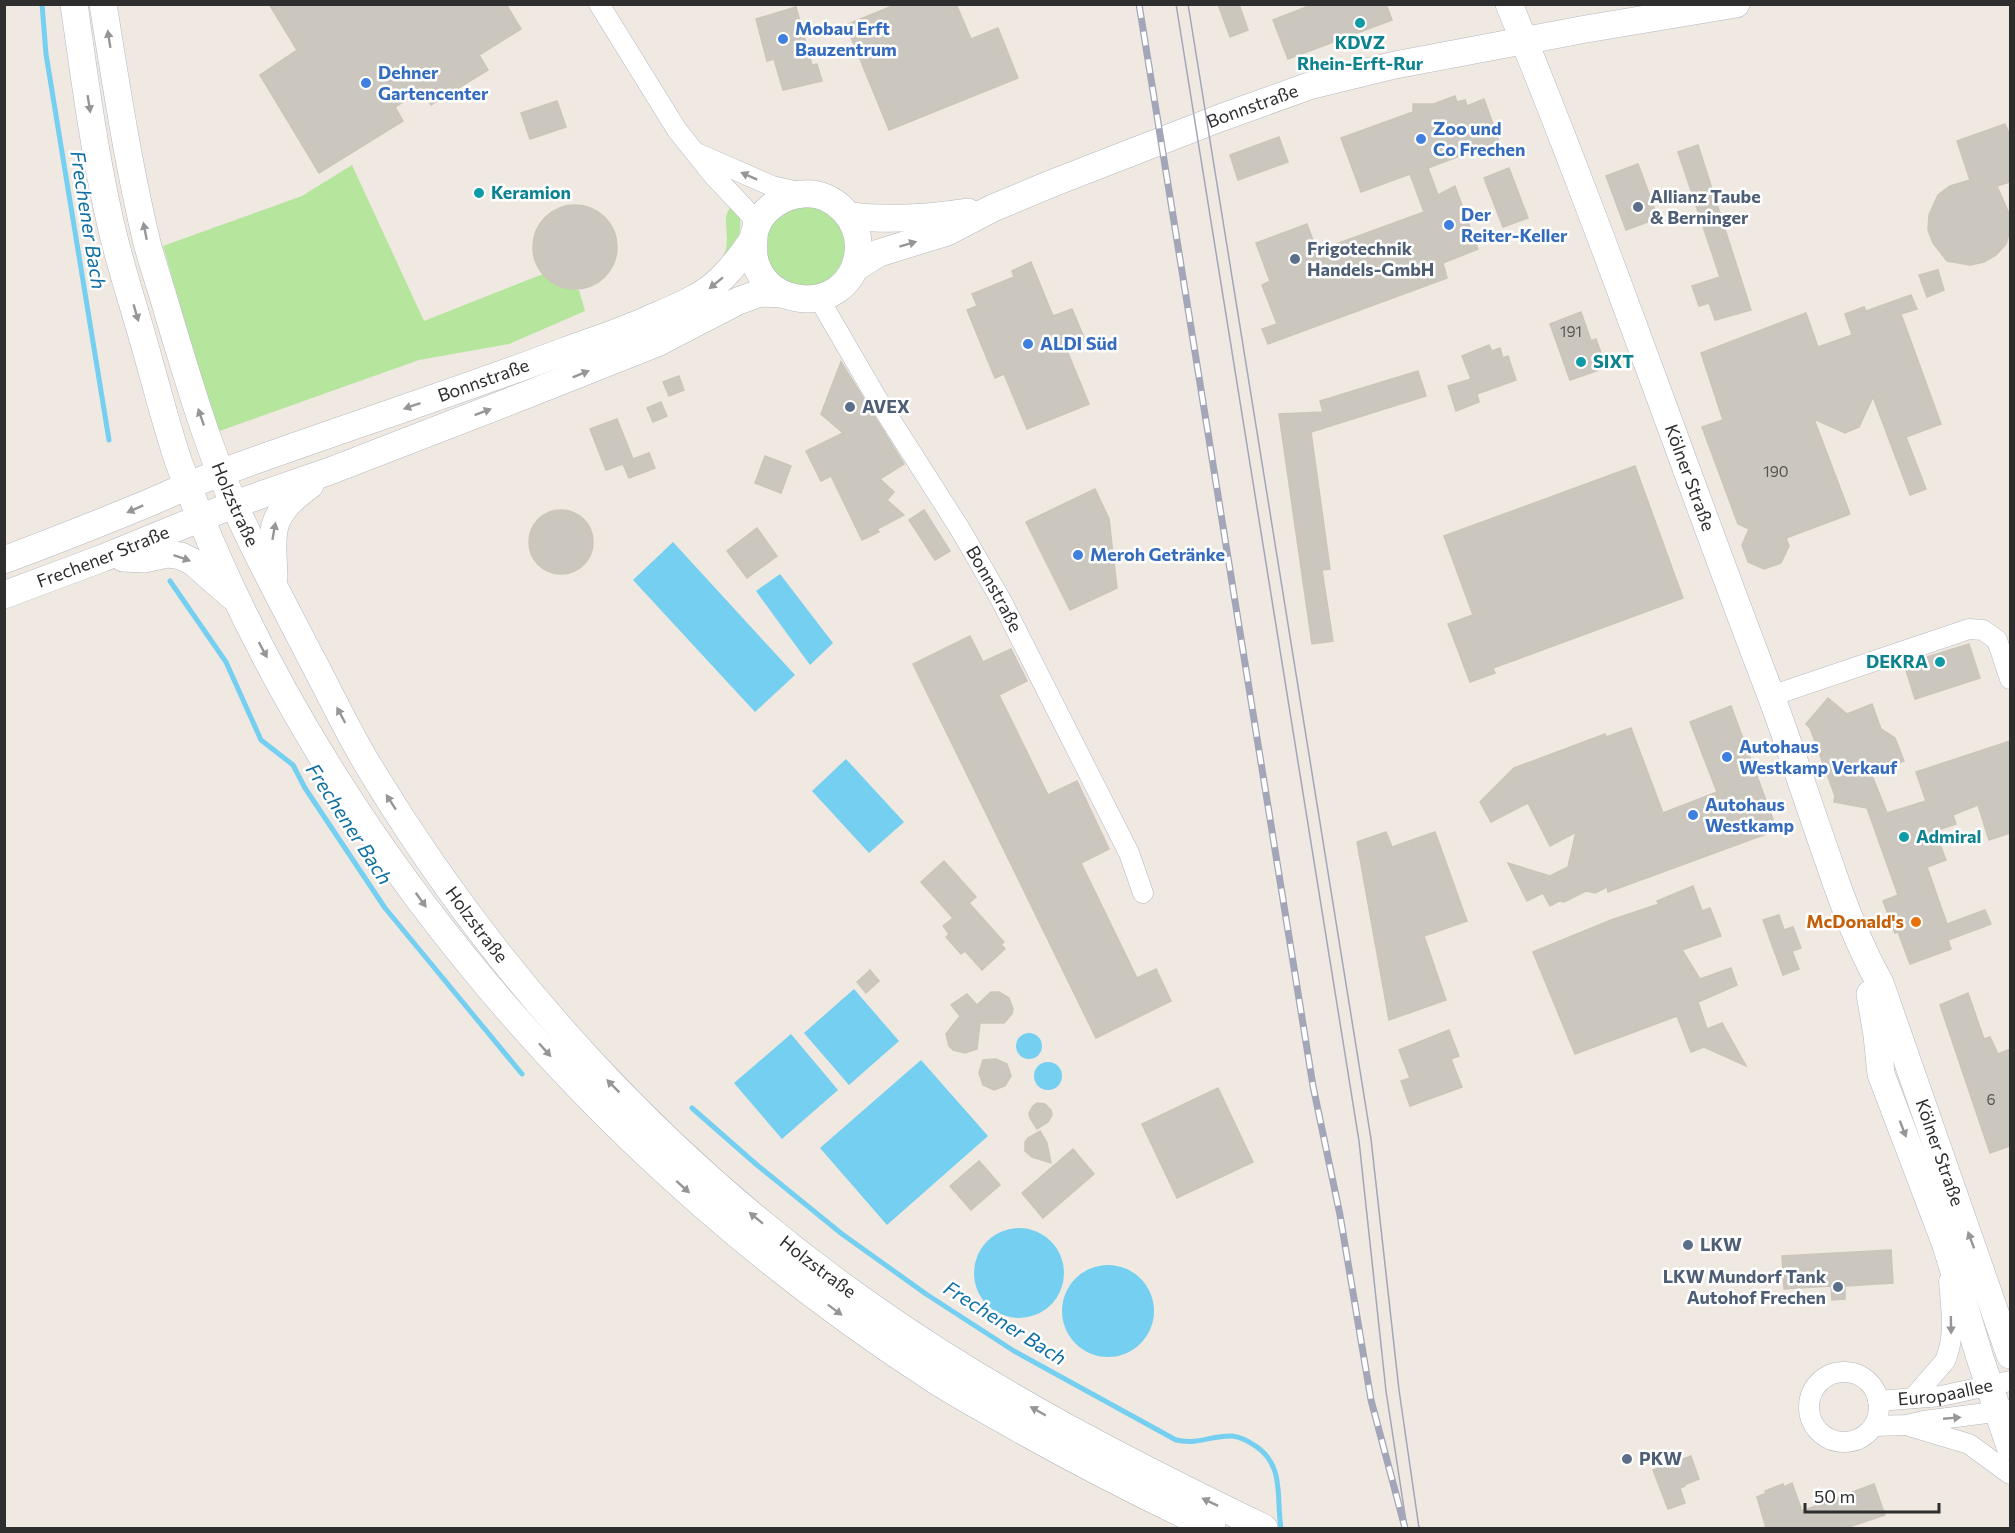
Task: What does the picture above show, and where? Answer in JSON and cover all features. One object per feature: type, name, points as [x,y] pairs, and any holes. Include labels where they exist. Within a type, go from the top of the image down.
[{"type":"main road","name":"Holzstraße","points":[[74,4],[108,216],[174,447],[188,485],[235,598],[327,766],[448,938],[577,1085],[724,1224],[792,1278],[940,1384],[1065,1455],[1212,1528]]},
{"type":"main road","name":"Holzstraße","points":[[103,4],[118,97],[147,243],[192,392],[221,472],[275,589],[369,767],[414,838],[475,926],[523,987],[574,1044],[678,1150],[815,1265],[868,1305],[958,1365],[1071,1431],[1263,1528]]},
{"type":"main road","name":"Kölner Straße","points":[[1509,4],[1547,96],[1771,696],[1863,953],[1878,1035],[1881,1074],[2000,1384],[2010,1447]]},
{"type":"main road","name":"Bonnstraße","points":[[855,268],[879,253],[947,232],[993,208],[1220,118],[1309,86],[1395,65],[1736,4]]},
{"type":"main road","points":[[815,194],[831,200],[850,216],[859,242],[858,255],[855,268],[847,281],[835,291],[821,298],[806,300],[792,298],[770,286],[760,274],[754,261],[755,232],[773,205],[787,197],[815,194]]},
{"type":"main road","name":"Bonnstraße","points":[[850,216],[914,220],[993,208]]},
{"type":"main road","name":"Bonnstraße","points":[[188,485],[507,373],[646,321],[696,298],[721,280],[755,232]]},
{"type":"main road","name":"Bonnstraße","points":[[202,519],[235,504],[330,471],[657,343],[738,301],[760,293],[782,294]]},
{"type":"main road","points":[[275,589],[272,536],[275,522],[282,508],[296,495],[330,471]]},
{"type":"main road","name":"Frechener Straße","points":[[4,560],[130,511],[188,485]]},
{"type":"main road","name":"Frechener Straße","points":[[4,595],[202,519]]},
{"type":"main road","points":[[104,558],[144,559],[166,554],[182,556],[193,562],[235,598]]},
{"type":"main road","name":"Kölner Straße","points":[[1863,953],[1880,983],[2010,1355]]},
{"type":"street","points":[[599,4],[677,130],[713,175],[749,213],[755,232]]},
{"type":"street","points":[[696,152],[772,186],[803,194]]},
{"type":"street","name":"Bonnstraße","points":[[821,298],[825,309],[874,393],[960,529],[1001,600],[1129,853],[1143,893]]},
{"type":"street","points":[[1771,696],[1969,629],[1983,630],[1997,640],[2010,679]]},
{"type":"street","name":"Kölner Straße","points":[[1913,1398],[1945,1361],[1949,1347],[1950,1303],[1946,1245]]},
{"type":"street","points":[[1990,1296],[2010,1325]]},
{"type":"street","points":[[1852,1373],[1867,1381],[1874,1389],[1878,1401],[1879,1412],[1874,1426],[1857,1439],[1847,1442],[1837,1441],[1823,1435],[1815,1427],[1810,1416],[1809,1402],[1817,1385],[1830,1374],[1852,1373]]},
{"type":"street","name":"Europaallee","points":[[1878,1401],[1941,1396],[2000,1384]]},
{"type":"street","name":"Europaallee","points":[[1874,1426],[1907,1425],[2004,1412]]},
{"type":"street","name":"Europaallee","points":[[1907,1425],[1969,1444],[2010,1474]]},
{"type":"green space","points":[[352,165],[424,321],[543,274],[558,286],[579,290],[585,311],[509,344],[419,360],[217,432],[163,246],[302,196]]},
{"type":"green space","points":[[798,203],[826,210],[839,223],[844,237],[845,252],[840,265],[831,277],[819,285],[805,288],[790,284],[768,266],[767,227]]},
{"type":"green space","points":[[735,204],[740,219],[739,237],[734,251],[718,267],[727,243],[727,212]]},
{"type":"water","points":[[673,542],[795,675],[755,712],[633,580]]},
{"type":"water","points":[[780,574],[833,643],[810,665],[756,591]]},
{"type":"water","points":[[846,759],[904,822],[869,853],[812,791]]},
{"type":"water","points":[[854,989],[899,1041],[849,1085],[804,1033]]},
{"type":"water","points":[[1029,1033],[1038,1037],[1042,1046],[1038,1055],[1029,1059],[1020,1055],[1016,1046],[1020,1037]]},
{"type":"water","points":[[791,1034],[838,1090],[782,1139],[734,1083]]},
{"type":"water","points":[[921,1060],[988,1136],[887,1225],[820,1148]]},
{"type":"water","points":[[1048,1062],[1058,1066],[1062,1076],[1058,1086],[1048,1090],[1038,1086],[1034,1076],[1038,1066]]},
{"type":"water","points":[[1019,1228],[1036,1232],[1051,1241],[1060,1256],[1064,1273],[1060,1290],[1051,1305],[1036,1314],[1019,1318],[1002,1314],[987,1305],[978,1290],[974,1273],[978,1256],[987,1241],[1002,1232]]},
{"type":"water","points":[[1108,1265],[1125,1269],[1140,1279],[1150,1294],[1154,1311],[1150,1328],[1140,1343],[1125,1353],[1108,1357],[1091,1353],[1076,1343],[1066,1328],[1062,1311],[1066,1294],[1076,1279],[1091,1269]]},
{"type":"building","name":"Dehner Gartencenter","points":[[269,4],[506,4],[521,29],[479,55],[488,70],[431,105],[422,90],[395,107],[403,121],[319,173],[260,75],[297,50]]},
{"type":"building","points":[[897,4],[956,4],[971,39],[998,28],[1018,78],[889,130],[846,25]]},
{"type":"building","points":[[1218,4],[1239,4],[1248,30],[1230,37]]},
{"type":"building","points":[[1314,4],[1386,4],[1392,20],[1288,59],[1273,20]]},
{"type":"building","name":"Mobau Erft Bauzentrum","points":[[796,7],[812,65],[817,64],[822,81],[783,90],[774,59],[767,61],[756,19]]},
{"type":"building","points":[[1455,96],[1457,102],[1465,100],[1467,106],[1484,99],[1499,141],[1428,168],[1438,195],[1455,186],[1478,249],[1443,263],[1447,278],[1268,344],[1262,329],[1277,324],[1262,285],[1270,281],[1256,243],[1307,224],[1317,251],[1424,212],[1410,174],[1361,192],[1341,138],[1413,112],[1413,104],[1434,104]]},
{"type":"building","points":[[557,101],[566,127],[530,139],[521,113]]},
{"type":"building","points":[[2005,124],[2010,135],[2010,182],[1997,186],[2010,216],[2010,231],[2006,244],[1996,255],[1984,262],[1970,265],[1947,261],[1933,243],[1928,230],[1929,215],[1938,195],[1950,186],[1970,180],[1957,141]]},
{"type":"building","points":[[1279,137],[1288,162],[1238,180],[1230,155]]},
{"type":"building","points":[[1698,145],[1751,310],[1715,320],[1709,303],[1699,306],[1692,286],[1720,277],[1678,152]]},
{"type":"building","points":[[1638,164],[1658,218],[1626,230],[1606,176]]},
{"type":"building","points":[[1509,168],[1528,218],[1503,227],[1484,178]]},
{"type":"building","points":[[567,205],[583,205],[599,212],[610,223],[617,239],[614,263],[605,277],[583,289],[567,289],[551,282],[540,271],[533,255],[533,239],[540,223],[551,212]]},
{"type":"building","name":"ALDI Süd","points":[[1031,262],[1053,316],[1072,309],[1085,340],[1066,348],[1089,404],[1027,429],[1004,374],[995,378],[967,310],[977,306],[972,294],[1014,277],[1012,271]]},
{"type":"building","points":[[1938,270],[1944,290],[1927,297],[1919,275]]},
{"type":"building","points":[[1911,295],[1917,309],[1901,314],[1941,424],[1906,437],[1926,489],[1910,495],[1873,397],[1859,427],[1845,433],[1814,419],[1850,514],[1786,538],[1789,546],[1781,563],[1764,569],[1748,562],[1742,545],[1749,529],[1738,524],[1702,427],[1723,420],[1701,353],[1806,313],[1818,347],[1852,335],[1845,314],[1864,307],[1866,311]]},
{"type":"building","points":[[1581,312],[1591,341],[1596,339],[1601,353],[1596,354],[1602,369],[1570,380],[1550,324]]},
{"type":"building","points":[[1489,345],[1492,351],[1500,348],[1503,358],[1508,356],[1516,380],[1477,394],[1479,402],[1456,411],[1448,386],[1471,379],[1462,356]]},
{"type":"building","points":[[841,362],[904,464],[880,479],[894,492],[887,500],[904,515],[877,529],[879,532],[862,540],[831,476],[821,481],[806,451],[843,433],[821,414]]},
{"type":"building","points":[[1418,371],[1426,396],[1311,432],[1330,569],[1322,570],[1333,641],[1312,644],[1279,414],[1323,412],[1320,401]]},
{"type":"building","points":[[679,376],[684,390],[669,396],[663,382]]},
{"type":"building","points":[[661,402],[667,416],[653,422],[647,408]]},
{"type":"building","points":[[617,419],[633,459],[649,453],[655,468],[629,478],[623,464],[606,470],[590,429]]},
{"type":"building","points":[[765,456],[791,466],[781,493],[755,483]]},
{"type":"building","points":[[1635,466],[1683,598],[1493,668],[1495,673],[1470,682],[1448,624],[1473,615],[1444,536]]},
{"type":"building","name":"Meroh Getränke","points":[[1095,489],[1109,519],[1117,588],[1070,610],[1026,522]]},
{"type":"building","points":[[561,510],[579,515],[584,519],[588,524],[593,542],[588,560],[584,565],[579,569],[561,574],[543,569],[538,565],[534,560],[529,542],[534,524],[538,519],[543,515]]},
{"type":"building","points":[[924,510],[950,551],[935,560],[909,520]]},
{"type":"building","points":[[757,528],[777,556],[747,578],[727,551]]},
{"type":"building","points":[[970,636],[983,662],[1011,649],[1027,681],[999,695],[1048,795],[1077,781],[1109,849],[1081,863],[1137,978],[1156,969],[1171,1001],[1096,1038],[913,664]]},
{"type":"building","points":[[1969,644],[1980,678],[1915,699],[1904,664]]},
{"type":"building","points":[[1828,698],[1847,714],[1872,704],[1881,729],[1895,738],[1904,761],[1871,773],[1887,813],[1926,801],[1916,772],[2010,741],[2010,833],[1989,840],[1978,805],[1953,815],[1956,824],[1935,831],[1946,860],[1927,867],[1947,924],[1985,910],[1991,924],[1948,940],[1951,949],[1910,964],[1883,901],[1898,895],[1867,808],[1834,802],[1835,796],[1810,728],[1806,724]]},
{"type":"building","points":[[1731,706],[1777,830],[1608,892],[1607,887],[1595,893],[1586,891],[1550,906],[1543,893],[1527,901],[1508,863],[1550,876],[1568,867],[1576,832],[1550,846],[1528,803],[1491,822],[1480,802],[1514,768],[1605,734],[1606,737],[1631,728],[1663,813],[1717,792],[1690,722]]},
{"type":"building","points":[[1386,832],[1392,847],[1435,832],[1467,921],[1424,936],[1446,1000],[1389,1020],[1357,842]]},
{"type":"building","points":[[944,861],[976,897],[969,903],[1004,942],[1001,944],[1005,949],[982,970],[965,951],[961,954],[946,937],[949,934],[943,926],[953,918],[921,882]]},
{"type":"building","points":[[1693,886],[1702,911],[1710,908],[1721,936],[1682,950],[1700,979],[1731,968],[1737,985],[1698,1002],[1707,1029],[1722,1023],[1746,1066],[1704,1047],[1691,1052],[1677,1016],[1575,1054],[1533,952],[1611,920],[1659,904],[1657,901]]},
{"type":"building","points":[[1779,915],[1784,930],[1793,927],[1801,948],[1792,951],[1799,969],[1783,975],[1763,920]]},
{"type":"building","points":[[870,970],[879,981],[866,993],[857,982]]},
{"type":"building","points":[[991,992],[999,992],[1009,998],[1013,1009],[1012,1014],[1004,1023],[980,1023],[977,1049],[965,1053],[953,1050],[949,1046],[946,1034],[960,1016],[951,1005],[967,994],[977,1005]]},
{"type":"building","points":[[1968,993],[1984,1039],[1990,1037],[1998,1054],[2010,1049],[2010,1146],[1990,1153],[1940,1005]]},
{"type":"building","points":[[1449,1030],[1459,1056],[1451,1059],[1462,1087],[1410,1106],[1401,1081],[1410,1078],[1399,1050]]},
{"type":"building","points":[[996,1059],[1007,1064],[1011,1076],[1005,1086],[994,1090],[983,1085],[979,1073],[983,1060]]},
{"type":"building","points":[[1218,1088],[1253,1162],[1177,1198],[1142,1124]]},
{"type":"building","points":[[1037,1103],[1045,1104],[1051,1110],[1052,1115],[1048,1122],[1037,1129],[1029,1113]]},
{"type":"building","points":[[1040,1131],[1047,1143],[1051,1163],[1032,1157],[1025,1151],[1025,1142],[1028,1138]]},
{"type":"building","points":[[1073,1149],[1094,1174],[1043,1218],[1022,1193]]},
{"type":"building","points":[[979,1161],[1000,1185],[971,1210],[950,1186]]},
{"type":"building","points":[[1891,1250],[1893,1283],[1845,1286],[1845,1299],[1832,1300],[1831,1286],[1784,1289],[1782,1256]]},
{"type":"building","points":[[1691,1456],[1699,1479],[1680,1488],[1685,1503],[1668,1509],[1653,1470]]},
{"type":"building","points":[[1792,1483],[1802,1511],[1874,1484],[1885,1515],[1846,1528],[1766,1528],[1757,1497],[1766,1493],[1765,1491]]},
{"type":"waterway","name":"Frechener Bach","points":[[42,4],[46,54],[109,440]]},
{"type":"waterway","name":"Frechener Bach","points":[[170,581],[226,662],[261,740],[293,765],[305,788],[385,908],[522,1074]]},
{"type":"waterway","name":"Frechener Bach","points":[[692,1108],[757,1165],[842,1234],[926,1294],[1014,1351],[1176,1440],[1199,1441],[1232,1436],[1239,1437],[1257,1447],[1266,1455],[1276,1474],[1281,1528]]},
{"type":"tram line","points":[[1176,4],[1359,1141],[1386,1391],[1407,1528]]},
{"type":"tram line","points":[[1188,4],[1371,1139],[1399,1390],[1419,1528]]},
{"type":"railway","points":[[1139,4],[1313,1086],[1340,1215],[1371,1400],[1405,1528]]},
{"type":"place","name":"KDVZ Rhein-Erft-Rur","points":[[1360,23]]},
{"type":"place","name":"Mobau Erft Bauzentrum","points":[[783,39]]},
{"type":"place","name":"Dehner Gartencenter","points":[[366,83]]},
{"type":"place","name":"Zoo und Co Frechen","points":[[1421,139]]},
{"type":"place","name":"Keramion","points":[[479,193]]},
{"type":"place","name":"Allianz Taube & Berninger","points":[[1638,207]]},
{"type":"place","name":"Der Reiter-Keller","points":[[1449,225]]},
{"type":"place","name":"Frigotechnik Handels-GmbH","points":[[1295,259]]},
{"type":"place","name":"ALDI Süd","points":[[1028,344]]},
{"type":"place","name":"SIXT","points":[[1581,362]]},
{"type":"place","name":"AVEX","points":[[850,407]]},
{"type":"place","name":"Meroh Getränke","points":[[1078,555]]},
{"type":"place","name":"DEKRA","points":[[1940,662]]},
{"type":"place","name":"Autohaus Westkamp Verkauf","points":[[1727,757]]},
{"type":"place","name":"Autohaus Westkamp","points":[[1693,815]]},
{"type":"place","name":"Admiral","points":[[1904,837]]},
{"type":"place","name":"McDonald's","points":[[1916,922]]},
{"type":"place","name":"LKW","points":[[1688,1245]]},
{"type":"place","name":"LKW Mundorf Tank Autohof Frechen","points":[[1838,1287]]},
{"type":"place","name":"PKW","points":[[1627,1459]]}]
